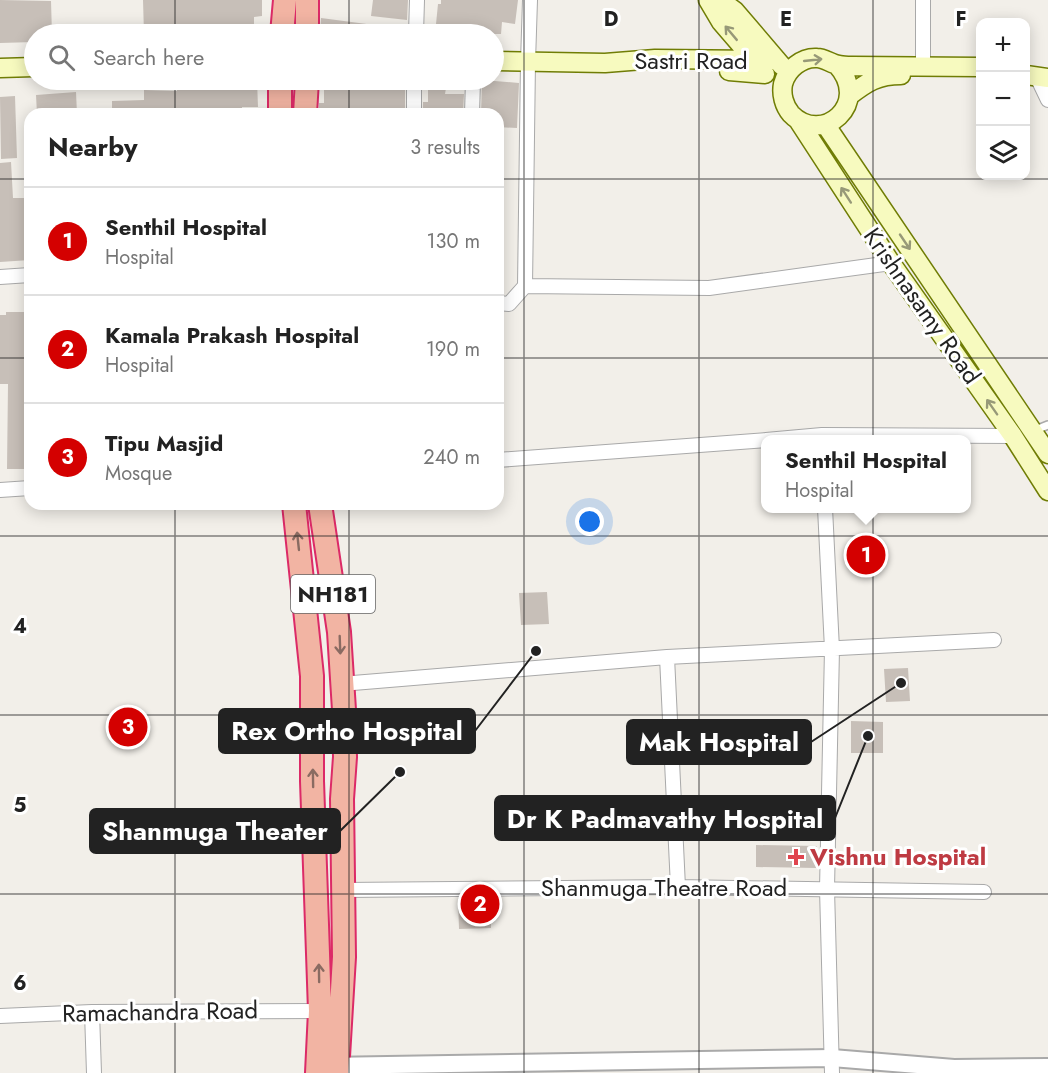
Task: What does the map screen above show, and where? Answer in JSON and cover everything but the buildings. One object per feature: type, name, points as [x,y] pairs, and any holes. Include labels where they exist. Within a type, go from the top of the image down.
[{"type":"highway","points":[[283,24],[285,0]]},
{"type":"highway","points":[[307,0],[307,24]]},
{"type":"highway","points":[[280,90],[280,108]]},
{"type":"highway","points":[[305,108],[306,90]]},
{"type":"highway","name":"NH181","points":[[295,510],[312,676],[312,781],[320,1011],[327,1070]]},
{"type":"highway","name":"NH181","points":[[321,510],[339,632],[345,757],[342,799],[344,957],[327,1070]]},
{"type":"main road","points":[[708,0],[721,22],[771,67],[795,65],[816,58],[837,65],[845,74],[849,84],[847,105],[842,114],[825,124],[815,125],[798,120],[790,113],[771,67],[735,11],[720,0]]},
{"type":"main road","name":"Sastri Road","points":[[504,61],[605,63],[634,68],[771,67]]},
{"type":"main road","points":[[837,65],[976,67]]},
{"type":"main road","points":[[0,68],[24,67]]},
{"type":"main road","points":[[849,96],[867,82],[886,75],[976,74]]},
{"type":"main road","name":"Krishnasamy Road","points":[[798,120],[891,263],[1013,436],[1048,491]]},
{"type":"main road","points":[[825,124],[1041,428],[1048,454]]},
{"type":"street","points":[[416,24],[417,0]]},
{"type":"street","points":[[504,304],[509,304],[525,286],[530,0]]},
{"type":"street","points":[[923,0],[923,66]]},
{"type":"street","points":[[1037,74],[1048,99]]},
{"type":"street","points":[[414,90],[414,108]]},
{"type":"street","points":[[472,108],[473,90]]},
{"type":"street","points":[[525,286],[709,288],[891,263]]},
{"type":"street","points":[[0,277],[24,275]]},
{"type":"street","points":[[971,436],[1013,436]]},
{"type":"street","points":[[504,460],[761,440]]},
{"type":"street","points":[[0,490],[24,488]]},
{"type":"street","points":[[825,513],[832,649],[827,889],[832,1065]]},
{"type":"street","points":[[341,684],[667,657],[994,640]]},
{"type":"street","points":[[667,657],[678,887]]},
{"type":"street","name":"Shanmuga Theatre Road","points":[[343,890],[678,887],[984,892]]},
{"type":"street","name":"Ramachandra Road","points":[[0,1016],[92,1012],[320,1011]]},
{"type":"street","points":[[92,1012],[94,1073]]},
{"type":"street","points":[[327,1070],[832,1065],[954,1068],[1048,1067]]},
{"type":"place","name":"Senthil Hospital","points":[[866,555]]},
{"type":"place","name":"Rex Ortho Hospital","points":[[536,651]]},
{"type":"place","name":"Mak Hospital","points":[[901,683]]},
{"type":"place","name":"Tipu Masjid","points":[[128,727]]},
{"type":"place","name":"Dr K Padmavathy Hospital","points":[[868,736]]},
{"type":"place","name":"Shanmuga Theater","points":[[400,772]]},
{"type":"place","name":"Vishnu Hospital","points":[[796,857]]},
{"type":"place","name":"Kamala Prakash Hospital","points":[[480,904]]}]
